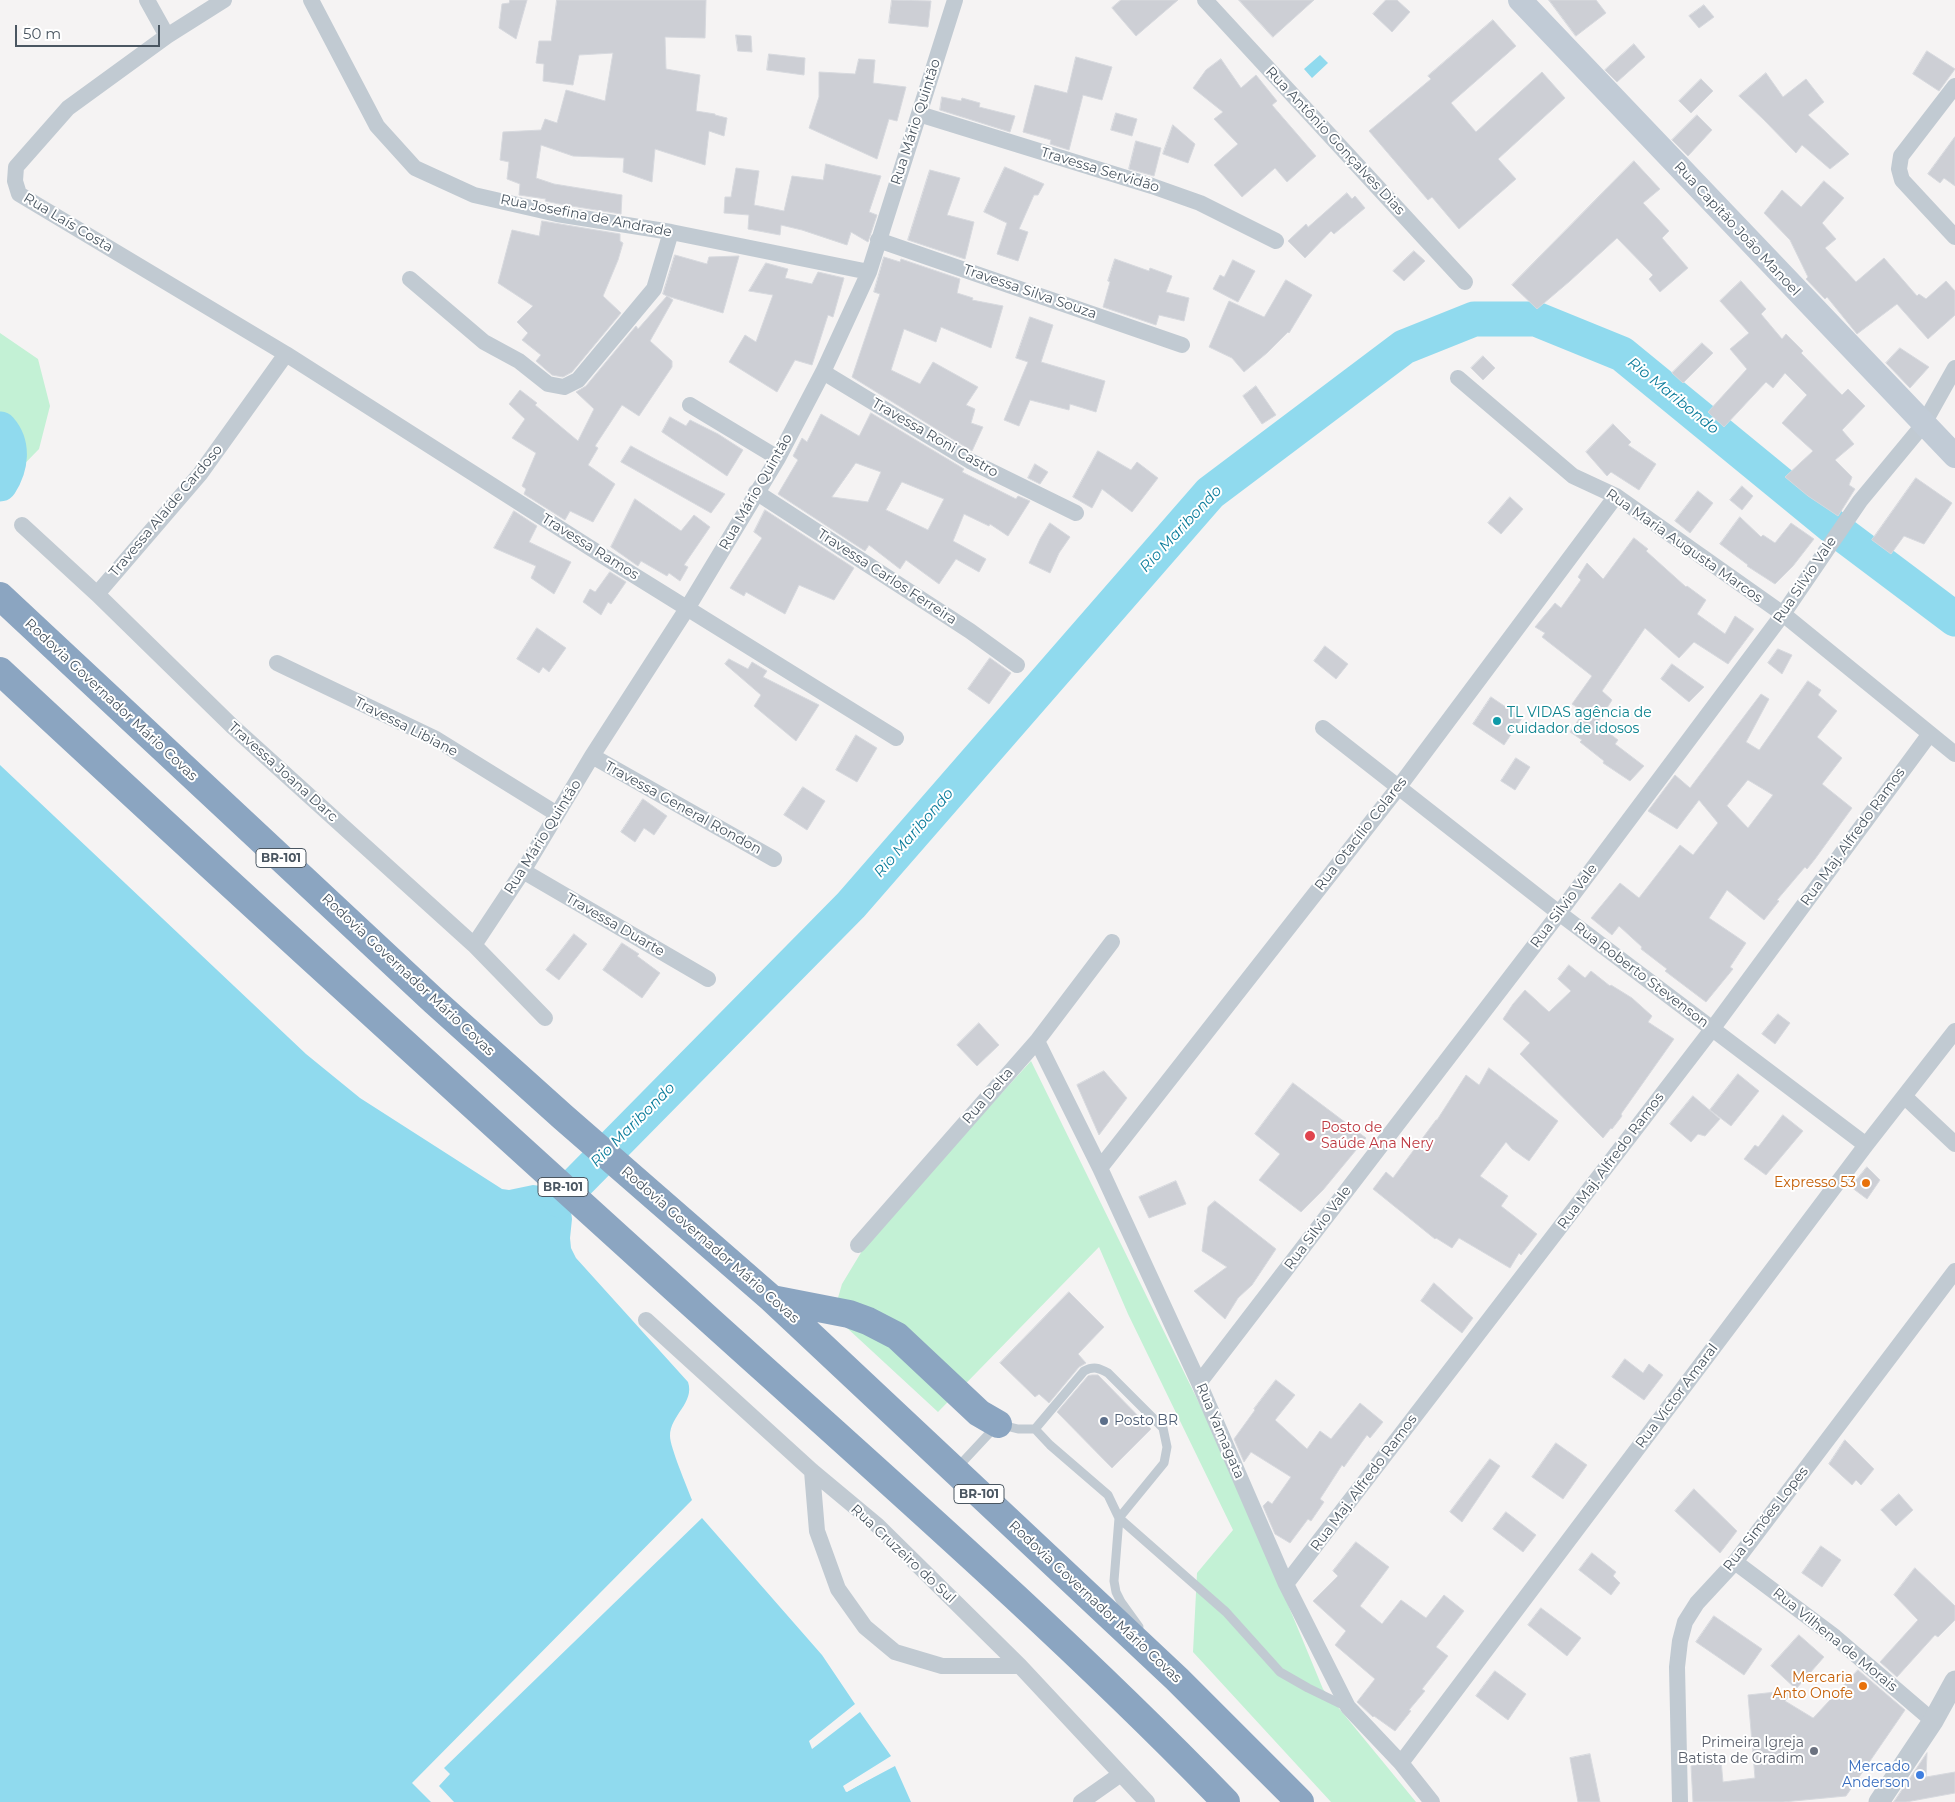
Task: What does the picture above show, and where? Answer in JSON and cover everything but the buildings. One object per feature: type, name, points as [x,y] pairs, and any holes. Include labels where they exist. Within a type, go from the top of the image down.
[{"type":"highway","name":"Rodovia Governador Mário Covas","points":[[0,596],[434,1001],[563,1117],[772,1299],[1177,1680],[1300,1802]]},
{"type":"highway","name":"BR-101","points":[[0,670],[169,828],[526,1154],[973,1558],[1170,1744],[1226,1802]]},
{"type":"highway","points":[[772,1299],[849,1314],[868,1321],[897,1336],[979,1413],[998,1424]]},
{"type":"main road","name":"Rua Capitão João Manoel","points":[[1520,0],[1955,456]]},
{"type":"street","points":[[147,0],[166,36]]},
{"type":"street","name":"Rua Laís Costa","points":[[224,0],[166,36],[68,108],[16,167],[15,181],[19,194],[286,354]]},
{"type":"street","name":"Rua Josefina de Andrade","points":[[311,0],[377,126],[415,168],[474,194],[557,214],[671,232],[869,272]]},
{"type":"street","name":"Rua Mário Quintão","points":[[474,945],[523,871],[592,756],[688,607],[778,458],[823,372],[869,272],[955,0]]},
{"type":"street","name":"Rua Antônio Gonçalves Dias","points":[[1205,0],[1465,282]]},
{"type":"street","points":[[1955,86],[1901,156],[1898,169],[1902,180],[1955,237]]},
{"type":"street","name":"Travessa Servidão","points":[[919,114],[1152,186],[1200,203],[1276,241]]},
{"type":"street","points":[[410,279],[484,342],[519,361],[548,384],[564,387],[578,380],[654,289],[671,232]]},
{"type":"street","name":"Travessa Silva Souza","points":[[878,240],[1182,345]]},
{"type":"street","name":"Travessa Alaíde Cardoso","points":[[97,594],[200,474],[286,354]]},
{"type":"street","name":"Travessa Ramos","points":[[286,354],[595,551],[688,607],[896,738]]},
{"type":"street","name":"Rua Silvio Vale","points":[[1199,1383],[1559,913],[1783,614],[1860,501],[1924,425],[1955,368]]},
{"type":"street","name":"Travessa Roni Castro","points":[[823,372],[970,461],[1076,513]]},
{"type":"street","name":"Rua Maria Augusta Marcos","points":[[1458,378],[1573,476],[1616,496],[1783,614],[1929,735],[1955,754]]},
{"type":"street","points":[[690,405],[778,458]]},
{"type":"street","name":"Travessa Carlos Ferreira","points":[[756,492],[970,631],[1017,665]]},
{"type":"street","name":"Rua Otacílio Colares","points":[[1100,1168],[1398,788],[1616,496]]},
{"type":"street","name":"Travessa Joana Darc","points":[[22,525],[97,594],[232,726],[474,945],[545,1018]]},
{"type":"street","name":"Travessa Libiane","points":[[277,663],[436,739],[557,814]]},
{"type":"street","name":"Rua Roberto Stevenson","points":[[1323,728],[1559,913],[1866,1145]]},
{"type":"street","name":"Rua Maj. Alfredo Ramos","points":[[1286,1584],[1713,1028],[1929,735]]},
{"type":"street","name":"Travessa General Rondon","points":[[592,756],[774,859]]},
{"type":"street","name":"Travessa Duarte","points":[[523,871],[708,978]]},
{"type":"street","name":"Rua Delta","points":[[858,1245],[1036,1041],[1112,942]]},
{"type":"street","name":"Rua Victor Amaral","points":[[1401,1763],[1866,1145],[1955,1031]]},
{"type":"street","name":"Rua Yamagata","points":[[1036,1041],[1100,1168],[1199,1383],[1286,1584],[1348,1707],[1401,1763],[1432,1802]]},
{"type":"street","points":[[1905,1097],[1955,1144]]},
{"type":"street","name":"Rua Simões Lopes","points":[[1680,1802],[1677,1667],[1680,1641],[1685,1622],[1697,1603],[1735,1562],[1955,1271]]},
{"type":"street","name":"Rua Cruzeiro do Sul","points":[[646,1320],[812,1471],[878,1526],[1020,1666],[1148,1802]]},
{"type":"street","points":[[812,1471],[817,1531],[838,1590],[865,1627],[895,1652],[942,1666],[1020,1666]]},
{"type":"street","name":"Rua Vilhena de Morais","points":[[1735,1562],[1836,1637],[1933,1721]]},
{"type":"street","points":[[1879,1802],[1933,1721],[1955,1681]]},
{"type":"street","points":[[1081,1802],[1121,1774]]},
{"type":"lane","points":[[1035,1429],[1084,1371],[1090,1368],[1098,1368],[1108,1373],[1163,1428],[1167,1447],[1164,1463],[1120,1518],[1114,1580],[1116,1592],[1121,1602],[1177,1680]]},
{"type":"lane","points":[[954,1470],[998,1424],[1018,1429],[1035,1429],[1050,1445],[1108,1495],[1120,1518],[1226,1612],[1280,1672],[1348,1707]]},
{"type":"green space","points":[[0,333],[38,359],[50,406],[39,449],[0,489]]},
{"type":"green space","points":[[1031,1061],[1205,1415],[1262,1542],[1323,1689],[1416,1802],[1331,1802],[1193,1652],[1197,1573],[1233,1530],[1128,1314],[1099,1247],[938,1412],[833,1315],[842,1284],[871,1236]]},
{"type":"water","points":[[1320,55],[1328,63],[1312,78],[1304,69]]},
{"type":"water","points":[[0,765],[306,1054],[360,1098],[502,1189],[509,1190],[533,1185],[547,1189],[571,1211],[571,1248],[576,1258],[688,1382],[688,1396],[674,1422],[670,1436],[692,1500],[412,1783],[431,1802],[0,1802]]},
{"type":"water","points":[[702,1518],[822,1655],[855,1704],[809,1741],[812,1749],[860,1712],[891,1756],[843,1786],[846,1792],[895,1766],[911,1802],[454,1802],[439,1786],[450,1774],[444,1768]]},
{"type":"pier","points":[[571,1626],[416,1784],[432,1802],[414,1784]]},
{"type":"pier","points":[[857,1705],[812,1742],[813,1745],[860,1710],[813,1747],[810,1741]]},
{"type":"pier","points":[[890,1758],[846,1787],[847,1789],[894,1765],[847,1792],[844,1786]]},
{"type":"waterway","name":"Rio Maribondo","points":[[560,1200],[851,905],[1210,493],[1404,347],[1474,319],[1536,319],[1622,354],[1838,531],[1955,619]]},
{"type":"waterway","points":[[0,429],[9,449],[9,463],[0,484]]},
{"type":"place","name":"TL VIDAS agência de cuidador de idosos","points":[[1497,721]]},
{"type":"place","name":"Posto de Saúde Ana Nery","points":[[1310,1136]]},
{"type":"place","name":"Expresso 53","points":[[1866,1183]]},
{"type":"place","name":"Posto BR","points":[[1104,1421]]},
{"type":"place","name":"Mercaria Anto Onofe","points":[[1863,1686]]},
{"type":"place","name":"Primeira Igreja Batista de Gradim","points":[[1814,1751]]},
{"type":"place","name":"Mercado Anderson","points":[[1920,1775]]}]
